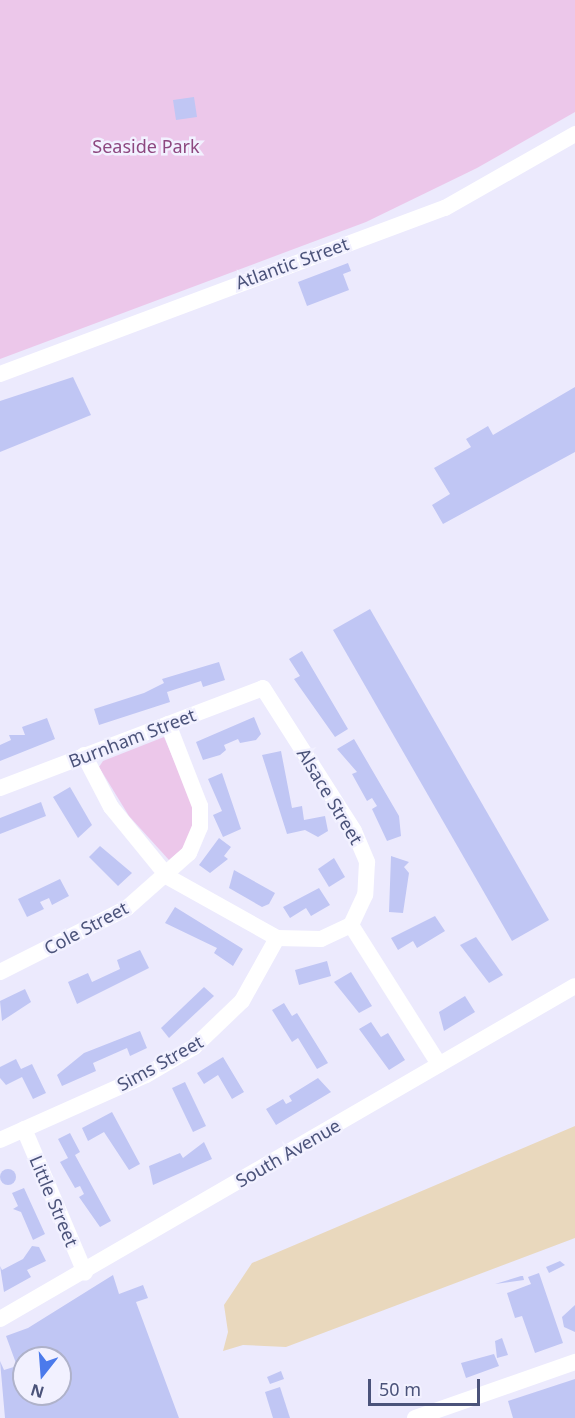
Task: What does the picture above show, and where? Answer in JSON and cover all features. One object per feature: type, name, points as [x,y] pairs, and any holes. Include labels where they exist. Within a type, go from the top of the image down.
[{"type":"street","name":"Atlantic Street","points":[[0,374],[445,207],[575,134]]},
{"type":"street","name":"Burnham Street","points":[[0,789],[263,688]]},
{"type":"street","name":"Alsace Street","points":[[263,688],[354,831],[367,862],[365,895],[351,925]]},
{"type":"street","name":"Cole Street","points":[[0,972],[127,908],[168,877],[195,844],[201,816],[168,724]]},
{"type":"street","points":[[84,755],[111,807],[168,877],[277,938],[321,939],[351,925],[440,1064]]},
{"type":"street","name":"Sims Street","points":[[0,1140],[146,1075],[194,1047],[220,1026],[248,991],[277,938]]},
{"type":"street","name":"South Avenue","points":[[0,1320],[85,1273],[575,986]]},
{"type":"street","name":"Little Street","points":[[24,1129],[85,1273]]},
{"type":"street","points":[[417,1418],[575,1362]]},
{"type":"green space","name":"Seaside Park","points":[[0,0],[575,0],[575,112],[477,168],[366,222],[0,359]]},
{"type":"green space","points":[[164,737],[196,811],[188,844],[169,860],[129,816],[99,767],[103,761]]},
{"type":"shaded area","points":[[575,1126],[575,1238],[286,1347],[243,1345],[223,1351],[228,1332],[224,1305],[252,1263]]},
{"type":"building","points":[[194,97],[197,117],[176,120],[173,100]]},
{"type":"building","points":[[348,263],[351,271],[343,274],[349,290],[307,306],[298,282]]},
{"type":"building","points":[[73,377],[91,415],[0,452],[0,401]]},
{"type":"building","points":[[575,387],[575,452],[443,524],[432,505],[450,494],[434,468],[471,447],[466,439],[488,426],[493,435]]},
{"type":"building","points":[[370,609],[549,920],[512,941],[333,630]]},
{"type":"building","points":[[302,651],[348,729],[335,737],[294,679],[300,676],[289,659]]},
{"type":"building","points":[[219,662],[225,680],[203,687],[201,681],[167,692],[170,702],[99,725],[94,709],[144,693],[164,683],[162,679]]},
{"type":"building","points":[[254,717],[261,734],[256,740],[240,743],[238,739],[224,745],[226,750],[220,755],[203,760],[196,742]]},
{"type":"building","points":[[47,718],[55,739],[0,761],[0,745],[11,740],[9,735],[25,735],[22,727]]},
{"type":"building","points":[[354,739],[399,816],[401,836],[387,841],[372,809],[377,806],[372,798],[367,801],[352,774],[357,772],[337,749]]},
{"type":"building","points":[[281,751],[292,808],[302,806],[304,820],[325,816],[328,831],[318,837],[305,830],[287,834],[262,755]]},
{"type":"building","points":[[222,773],[241,829],[223,837],[213,815],[222,811],[208,779]]},
{"type":"building","points":[[70,787],[92,825],[78,838],[53,797]]},
{"type":"building","points":[[41,802],[46,816],[0,834],[0,818]]},
{"type":"building","points":[[219,838],[231,847],[224,856],[228,859],[210,873],[199,865]]},
{"type":"building","points":[[100,846],[132,873],[118,886],[89,857]]},
{"type":"building","points":[[391,856],[409,862],[404,867],[409,873],[403,913],[389,912]]},
{"type":"building","points":[[334,858],[345,877],[329,887],[318,869]]},
{"type":"building","points":[[234,870],[275,893],[269,904],[262,907],[229,888]]},
{"type":"building","points":[[60,879],[69,896],[52,905],[49,898],[40,902],[44,909],[27,917],[18,899]]},
{"type":"building","points":[[319,888],[330,905],[311,916],[306,908],[290,918],[283,907]]},
{"type":"building","points":[[175,907],[243,949],[233,966],[214,953],[217,948],[165,923]]},
{"type":"building","points":[[435,916],[445,931],[417,948],[413,941],[398,950],[391,938]]},
{"type":"building","points":[[476,937],[503,975],[489,983],[460,945]]},
{"type":"building","points":[[140,950],[149,968],[77,1004],[68,982],[88,973],[92,982],[120,969],[117,960]]},
{"type":"building","points":[[327,961],[331,976],[299,985],[295,970]]},
{"type":"building","points":[[351,972],[372,1006],[359,1013],[334,982]]},
{"type":"building","points":[[204,987],[214,996],[169,1038],[161,1028]]},
{"type":"building","points":[[25,989],[31,1002],[2,1021],[0,1001]]},
{"type":"building","points":[[465,996],[475,1012],[444,1031],[439,1012]]},
{"type":"building","points":[[284,1003],[292,1016],[297,1013],[328,1063],[317,1069],[298,1038],[292,1042],[272,1010]]},
{"type":"building","points":[[371,1022],[381,1037],[388,1033],[405,1060],[389,1070],[359,1029]]},
{"type":"building","points":[[140,1031],[147,1048],[130,1056],[127,1048],[93,1063],[96,1071],[62,1086],[57,1075],[84,1053]]},
{"type":"building","points":[[223,1057],[244,1092],[232,1099],[218,1075],[204,1084],[197,1073]]},
{"type":"building","points":[[16,1059],[21,1069],[32,1064],[46,1093],[33,1099],[22,1077],[6,1085],[0,1078],[0,1067]]},
{"type":"building","points":[[318,1078],[331,1092],[276,1125],[266,1109],[283,1099],[286,1104],[292,1101],[289,1096]]},
{"type":"building","points":[[185,1082],[206,1126],[193,1132],[172,1088]]},
{"type":"building","points":[[112,1112],[140,1164],[129,1170],[104,1132],[88,1141],[82,1128]]},
{"type":"building","points":[[70,1133],[80,1152],[75,1155],[111,1221],[100,1227],[79,1197],[84,1194],[80,1186],[75,1188],[60,1162],[68,1158],[58,1139]]},
{"type":"building","points":[[204,1142],[212,1159],[153,1185],[149,1166],[180,1153],[183,1158]]},
{"type":"building","points":[[5,1169],[11,1169],[16,1177],[14,1183],[5,1185],[0,1180],[0,1174]]},
{"type":"building","points":[[24,1188],[45,1234],[33,1240],[21,1212],[13,1209],[18,1206],[12,1193]]},
{"type":"building","points":[[32,1246],[39,1247],[46,1261],[27,1270],[31,1277],[4,1292],[0,1266],[2,1270],[23,1259]]},
{"type":"building","points":[[560,1261],[565,1265],[549,1273],[546,1267]]},
{"type":"building","points":[[539,1273],[563,1343],[535,1353],[522,1316],[515,1318],[507,1293],[531,1284],[528,1277]]},
{"type":"building","points":[[113,1275],[119,1294],[143,1285],[148,1298],[136,1302],[179,1418],[5,1418],[0,1361],[4,1370],[12,1368],[12,1406],[72,1406],[72,1346],[12,1346],[12,1352],[6,1336],[28,1328]]},
{"type":"building","points":[[521,1276],[524,1280],[495,1284]]},
{"type":"building","points":[[575,1305],[575,1332],[564,1327],[562,1317]]},
{"type":"building","points":[[502,1338],[508,1355],[497,1358],[495,1341]]},
{"type":"building","points":[[494,1354],[499,1366],[466,1378],[461,1363]]},
{"type":"building","points":[[281,1371],[284,1379],[270,1384],[267,1377]]},
{"type":"building","points":[[575,1379],[575,1418],[513,1418],[508,1401]]},
{"type":"building","points":[[280,1387],[290,1418],[273,1418],[265,1392]]}]
